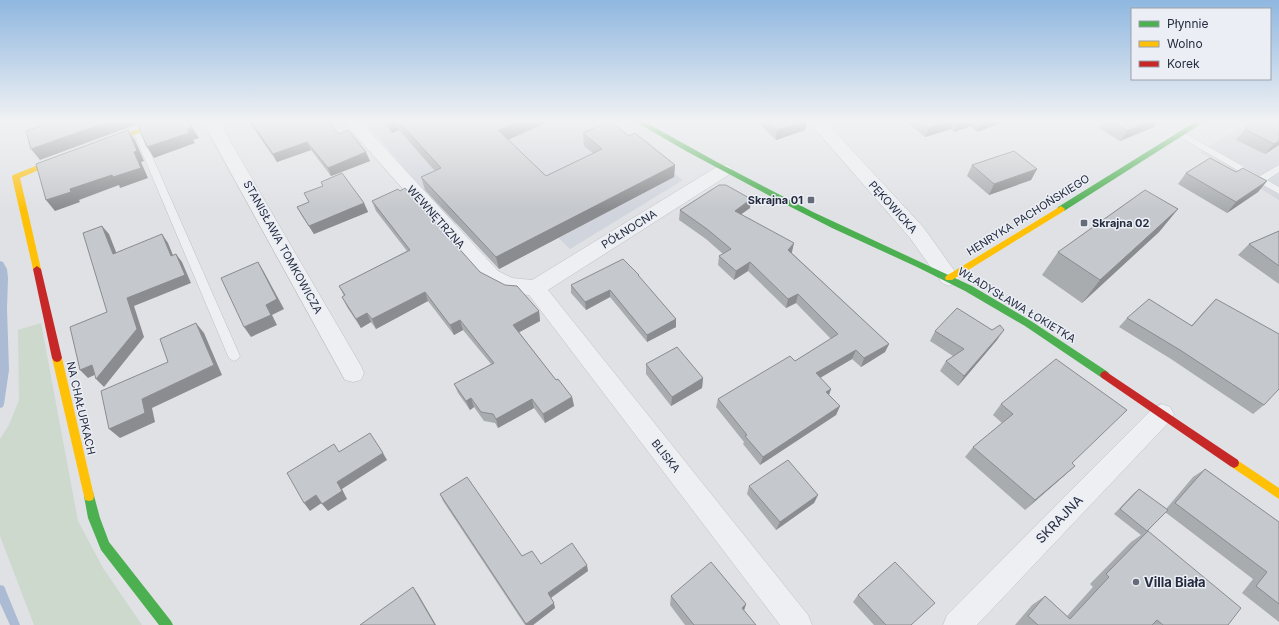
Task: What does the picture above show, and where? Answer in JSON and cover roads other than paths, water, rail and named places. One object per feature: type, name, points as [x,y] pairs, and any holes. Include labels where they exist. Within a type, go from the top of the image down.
[{"type":"street","name":"STANISŁAWA TOMKOWICZA","points":[[228,151],[353,373]]},
{"type":"street","name":"WEWNĘTRZNA","points":[[378,151],[491,276],[508,285],[535,288]]},
{"type":"street","name":"WŁADYSŁAWA ŁOKIETKA","points":[[691,151],[724,170],[836,226],[949,278],[996,304],[1052,339],[1279,494]]},
{"type":"street","name":"PĘKOWICKA","points":[[844,151],[917,232],[949,278]]},
{"type":"street","name":"HENRYKA PACHOŃSKIEGO","points":[[949,278],[1153,151]]},
{"type":"street","name":"NA CHAŁUPKACH","points":[[74,154],[16,177],[94,518],[105,546],[167,625]]},
{"type":"street","name":"PÓŁNOCNA","points":[[535,288],[724,170]]},
{"type":"street","name":"BLISKA","points":[[535,288],[798,625]]},
{"type":"street","name":"SKRAJNA","points":[[957,625],[1162,414]]},
{"type":"lane","points":[[146,151],[234,356]]},
{"type":"lane","points":[[1210,151],[1279,191]]},
{"type":"lane","points":[[1260,180],[1279,168]]},
{"type":"waterway","points":[[0,264],[3,269],[4,278],[3,309],[5,370],[0,404]]},
{"type":"waterway","points":[[0,590],[15,625]]},
{"type":"place","name":"Skrajna 01","points":[[811,200]]},
{"type":"place","name":"Skrajna 02","points":[[1084,223]]},
{"type":"place","name":"Villa Biała","points":[[1136,582]]}]
